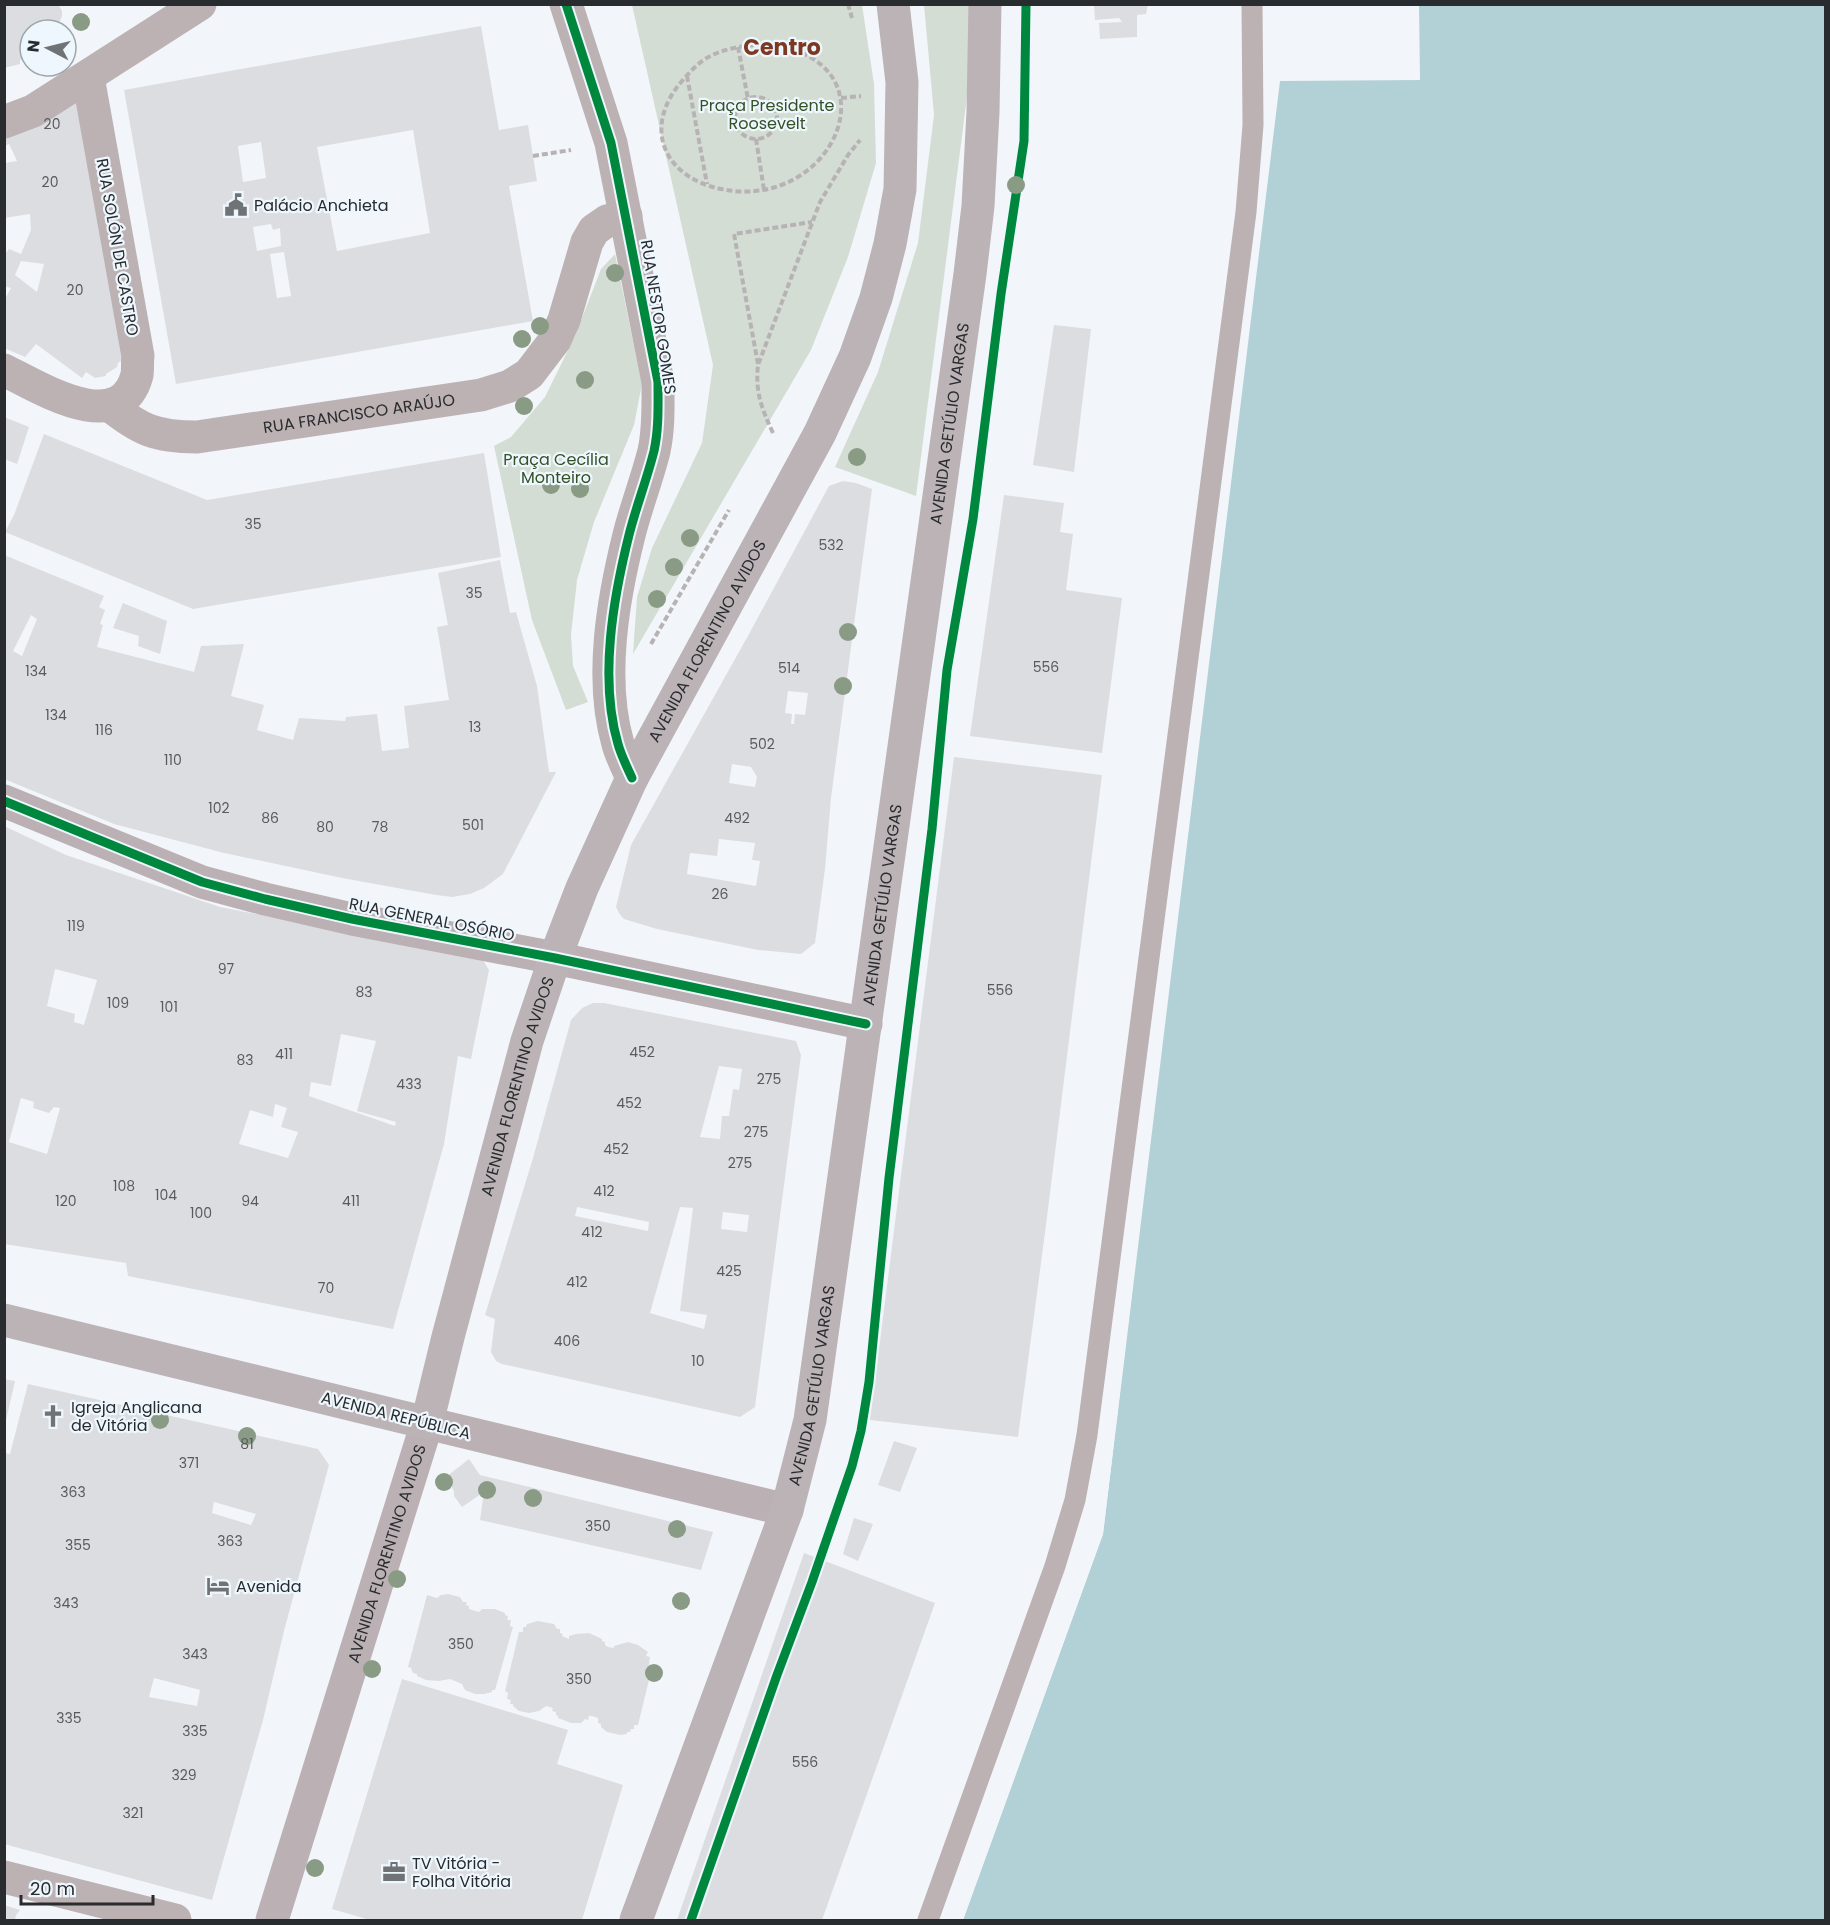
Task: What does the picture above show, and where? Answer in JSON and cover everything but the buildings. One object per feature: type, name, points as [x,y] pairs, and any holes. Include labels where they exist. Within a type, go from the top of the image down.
[{"type":"main road","name":"AVENIDA FLORENTINO AVIDOS","points":[[427,1423],[527,1041],[582,888],[632,778],[819,434],[855,357],[876,298],[890,244],[900,189],[902,82],[893,4]]},
{"type":"main road","name":"AVENIDA GETÚLIO VARGAS","points":[[636,1920],[787,1510],[810,1420],[978,206],[985,4]]},
{"type":"main road","name":"AVENIDA REPÚBLICA","points":[[4,1320],[427,1423]]},
{"type":"street","points":[[4,122],[33,111],[200,4]]},
{"type":"street","name":"RUA NESTOR GOMES","points":[[566,4],[611,142],[658,382],[658,420],[654,449],[630,534],[611,623],[609,669],[611,712],[618,745],[632,778]]},
{"type":"street","name":"RUA SOLÓN DE CASTRO","points":[[88,77],[138,356],[137,375],[129,391],[123,400],[110,405]]},
{"type":"street","name":"RUA FRANCISCO ARAÚJO","points":[[110,405],[130,422],[149,431],[172,437],[197,436],[482,395],[510,386],[529,374],[555,340],[564,320],[587,242],[594,230],[606,221],[626,216]]},
{"type":"street","points":[[4,370],[60,398],[94,406],[110,405]]},
{"type":"street","name":"RUA GENERAL OSÓRIO","points":[[4,801],[202,882],[265,899],[352,919],[555,958],[866,1024]]},
{"type":"street","name":"AVENIDA REPÚBLICA","points":[[427,1423],[787,1510]]},
{"type":"street","name":"AVENIDA FLORENTINO AVIDOS","points":[[272,1920],[427,1423]]},
{"type":"street","points":[[4,1877],[175,1920]]},
{"type":"lane","points":[[928,1920],[1055,1566],[1075,1500],[1087,1436],[1246,212],[1253,125],[1252,4]]},
{"type":"path","points":[[848,4],[853,22]]},
{"type":"path","points":[[767,44],[796,49],[822,66],[838,87],[841,98],[842,112],[833,141],[825,155],[803,176],[789,183],[764,190],[741,192],[718,189],[707,184],[686,173],[671,160],[661,138],[660,128],[665,106],[676,88],[705,59],[724,50],[738,47],[767,44]]},
{"type":"path","points":[[738,47],[748,99]]},
{"type":"path","points":[[687,76],[707,184]]},
{"type":"path","points":[[863,87],[864,105]]},
{"type":"path","points":[[841,98],[863,95]]},
{"type":"path","points":[[756,97],[764,99],[776,110],[777,118],[776,126],[771,133],[765,138],[756,140],[741,133],[735,119],[736,110],[741,103],[756,97]]},
{"type":"path","points":[[758,365],[812,222],[832,180],[865,134],[865,143]]},
{"type":"path","points":[[756,140],[764,190]]},
{"type":"path","points":[[533,156],[569,150]]},
{"type":"path","points":[[778,425],[774,434],[757,392],[758,365],[734,234],[812,222]]},
{"type":"path","points":[[647,650],[732,506]]},
{"type":"green space","name":"Praça Presidente Roosevelt","points":[[632,5],[862,5],[874,84],[876,163],[848,257],[811,350],[633,654],[637,597],[652,548],[702,443],[713,365]]},
{"type":"green space","points":[[924,5],[970,5],[968,89],[916,496],[835,467],[878,372],[918,243],[934,115]]},
{"type":"green space","name":"Praça Cecília Monteiro","points":[[615,254],[642,384],[634,425],[594,522],[577,580],[571,635],[573,666],[588,702],[566,710],[532,620],[494,446],[511,437],[545,397],[575,336],[601,269]]},
{"type":"water","points":[[1419,5],[1825,5],[1825,1920],[963,1920],[1103,1534],[1280,81],[1420,80]]},
{"type":"pier","points":[[1130,1284],[1133,1284],[1103,1534],[963,1920],[960,1920],[1100,1533]]},
{"type":"cycle path","points":[[566,4],[611,143],[658,382],[656,442],[623,560],[610,639],[609,693],[612,719],[619,748],[632,778]]},
{"type":"cycle path","points":[[691,1920],[812,1582],[852,1466],[861,1431],[869,1382],[889,1178],[932,829],[947,670],[973,519],[1001,294],[1024,141],[1026,4]]},
{"type":"cycle path","points":[[4,801],[202,882],[265,899],[352,919],[555,958],[866,1024]]},
{"type":"place","name":"Palácio Anchieta","points":[[236,205]]},
{"type":"place","name":"Igreja Anglicana de Vitória","points":[[53,1416]]},
{"type":"place","name":"Avenida","points":[[218,1586]]},
{"type":"place","name":"TV Vitória - Folha Vitória","points":[[394,1872]]},
{"type":"district","name":"Centro","points":[[782,47]]}]
